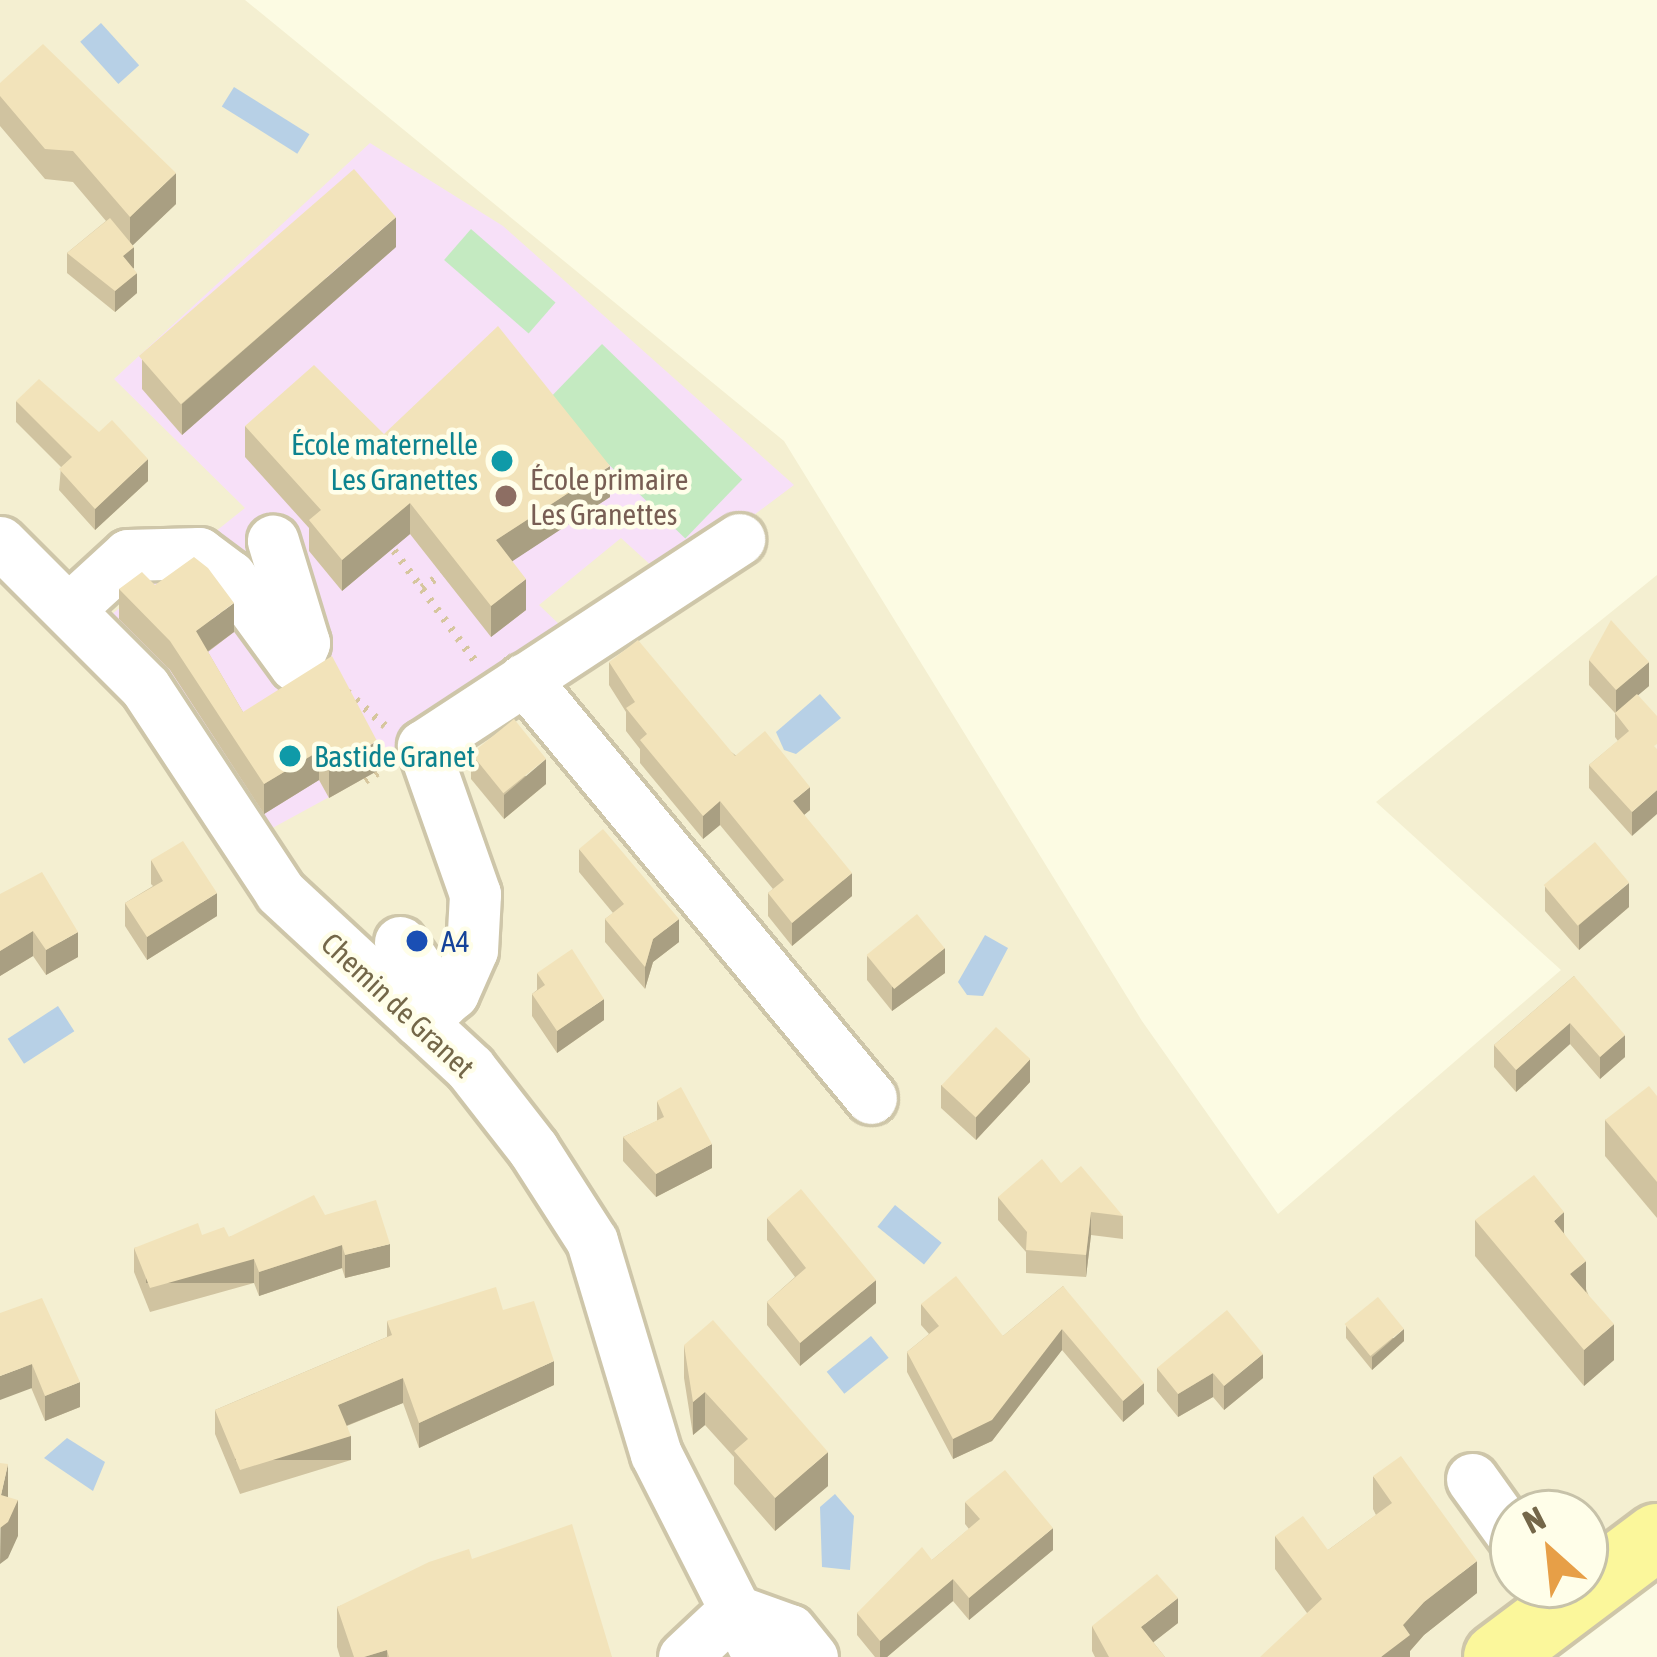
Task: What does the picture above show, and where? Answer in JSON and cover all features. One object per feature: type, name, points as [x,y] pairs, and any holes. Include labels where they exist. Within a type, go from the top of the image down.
[{"type":"main road","points":[[1551,1626],[1657,1537]]},
{"type":"main road","points":[[1497,1657],[1551,1626],[1657,1583]]},
{"type":"street","points":[[431,1012],[472,950],[475,894],[420,756],[506,680],[739,539]]},
{"type":"street","points":[[69,609],[128,555],[199,553],[230,576],[295,665],[304,643],[273,541]]},
{"type":"street","name":"Chemin de Granet","points":[[0,542],[145,687],[280,892],[431,1012],[592,1241],[656,1454],[759,1657]]},
{"type":"street","points":[[506,680],[871,1098]]},
{"type":"street","points":[[400,942],[431,1012]]},
{"type":"street","points":[[1472,1479],[1489,1503]]},
{"type":"street","points":[[684,1657],[734,1610],[790,1630],[812,1657]]},
{"type":"path","points":[[377,527],[422,588],[506,680]]},
{"type":"path","points":[[422,588],[442,574]]},
{"type":"path","points":[[346,692],[404,743]]},
{"type":"path","points":[[365,781],[380,771]]},
{"type":"shaded area","points":[[0,0],[245,0],[784,441],[1142,1021],[1278,1214],[1561,970],[1376,802],[1657,575],[1657,1518],[1609,1553],[1609,1489],[1489,1489],[1489,1609],[1531,1609],[1464,1657],[0,1657]]},
{"type":"shaded area","name":"École primaire Les Granettes","points":[[370,143],[503,226],[794,485],[691,562],[654,568],[621,538],[539,605],[563,628],[557,639],[377,771],[256,837],[107,618],[245,508],[114,379]]},
{"type":"green space","points":[[471,229],[556,302],[529,333],[444,260]]},
{"type":"green space","points":[[602,344],[742,479],[685,538],[545,403]]},
{"type":"water","points":[[101,23],[139,65],[118,84],[80,42]]},
{"type":"water","points":[[234,87],[309,134],[297,154],[222,107]]},
{"type":"water","points":[[820,694],[841,718],[796,754],[784,750],[776,732]]},
{"type":"water","points":[[985,935],[1008,948],[983,996],[967,995],[958,982]]},
{"type":"water","points":[[58,1006],[74,1031],[24,1064],[8,1039]]},
{"type":"water","points":[[895,1205],[942,1243],[924,1265],[877,1227]]},
{"type":"water","points":[[871,1336],[889,1358],[844,1394],[827,1372]]},
{"type":"water","points":[[67,1438],[105,1462],[93,1491],[44,1458]]},
{"type":"water","points":[[835,1494],[854,1516],[850,1570],[822,1567],[820,1507]]},
{"type":"building","points":[[43,44],[176,173],[130,217],[73,151],[45,149],[0,96],[0,83]]},
{"type":"building","points":[[354,169],[396,217],[181,404],[139,356]]},
{"type":"building","points":[[110,218],[134,247],[123,256],[137,273],[115,291],[67,253]]},
{"type":"building","points":[[498,326],[610,466],[496,540],[526,579],[491,606],[410,503],[342,560],[309,520],[321,510],[245,426],[314,365],[384,434]]},
{"type":"building","points":[[39,379],[99,432],[112,420],[148,459],[95,509],[59,469],[72,457],[16,401]]},
{"type":"building","points":[[194,557],[234,603],[196,631],[243,712],[332,656],[377,741],[329,769],[319,751],[264,784],[170,641],[119,589],[142,572],[155,585]]},
{"type":"building","points":[[1611,620],[1649,662],[1616,690],[1589,660]]},
{"type":"building","points":[[638,640],[735,756],[765,731],[810,787],[793,801],[852,873],[792,923],[768,893],[784,880],[720,801],[703,816],[640,740],[647,734],[626,708],[635,702],[609,662]]},
{"type":"building","points":[[1637,694],[1657,716],[1657,790],[1632,812],[1589,765],[1629,731],[1615,713]]},
{"type":"building","points":[[514,719],[546,759],[503,793],[471,754]]},
{"type":"building","points":[[603,829],[679,919],[653,939],[645,967],[605,919],[624,904],[579,849]]},
{"type":"building","points":[[183,841],[217,893],[147,937],[125,903],[163,881],[151,860]]},
{"type":"building","points":[[1595,842],[1629,883],[1578,926],[1544,885]]},
{"type":"building","points":[[42,872],[78,932],[46,950],[33,931],[0,951],[0,894]]},
{"type":"building","points":[[917,914],[945,948],[894,989],[866,955]]},
{"type":"building","points":[[572,949],[604,999],[557,1031],[532,994],[545,985],[537,973]]},
{"type":"building","points":[[1574,976],[1625,1035],[1600,1057],[1570,1023],[1516,1070],[1494,1045]]},
{"type":"building","points":[[996,1027],[1030,1059],[976,1118],[941,1086]]},
{"type":"building","points":[[1649,1086],[1657,1096],[1657,1182],[1605,1120]]},
{"type":"building","points":[[681,1087],[712,1144],[656,1174],[623,1137],[664,1117],[657,1101]]},
{"type":"building","points":[[1042,1159],[1061,1183],[1081,1166],[1123,1216],[1091,1212],[1086,1255],[1026,1250],[1027,1232],[998,1197]]},
{"type":"building","points":[[1534,1175],[1564,1212],[1554,1221],[1586,1261],[1570,1274],[1614,1324],[1584,1350],[1475,1220]]},
{"type":"building","points":[[801,1189],[876,1280],[800,1343],[767,1302],[806,1268],[767,1218]]},
{"type":"building","points":[[314,1195],[325,1215],[376,1200],[390,1244],[345,1255],[342,1245],[259,1272],[254,1259],[150,1288],[134,1248],[198,1223],[202,1235],[224,1227],[229,1237]]},
{"type":"building","points":[[956,1276],[1003,1336],[1063,1286],[1144,1383],[1123,1401],[1062,1329],[992,1420],[953,1439],[907,1352],[939,1326],[921,1304]]},
{"type":"building","points":[[496,1287],[503,1310],[534,1301],[554,1361],[419,1423],[403,1378],[338,1405],[351,1436],[240,1470],[215,1410],[392,1335],[387,1321]]},
{"type":"building","points":[[1378,1297],[1404,1329],[1370,1356],[1345,1324]]},
{"type":"building","points":[[42,1298],[80,1382],[45,1396],[32,1364],[0,1376],[0,1313]]},
{"type":"building","points":[[1227,1310],[1263,1354],[1224,1386],[1213,1373],[1178,1394],[1157,1368]]},
{"type":"building","points":[[713,1320],[828,1452],[775,1498],[734,1451],[748,1439],[705,1392],[693,1402],[684,1345]]},
{"type":"building","points":[[1401,1456],[1477,1561],[1424,1602],[1403,1625],[1410,1635],[1381,1657],[1260,1657],[1322,1599],[1275,1536],[1303,1516],[1328,1550],[1392,1503],[1373,1476]]},
{"type":"building","points":[[0,1463],[8,1464],[1,1495],[18,1500],[0,1528]]},
{"type":"building","points":[[1005,1470],[1053,1528],[969,1598],[953,1579],[880,1641],[857,1613],[922,1547],[932,1560],[980,1519],[965,1502]]},
{"type":"building","points":[[572,1524],[612,1657],[389,1657],[387,1650],[354,1657],[337,1607],[429,1562],[469,1549],[472,1559]]},
{"type":"building","points":[[1157,1574],[1178,1598],[1141,1627],[1165,1657],[1109,1657],[1092,1626]]},
{"type":"place","name":"École maternelle Les Granettes","points":[[502,461]]},
{"type":"place","name":"École primaire Les Granettes","points":[[506,496]]},
{"type":"place","name":"Bastide Granet","points":[[290,756]]},
{"type":"place","name":"A4","points":[[417,941]]}]
